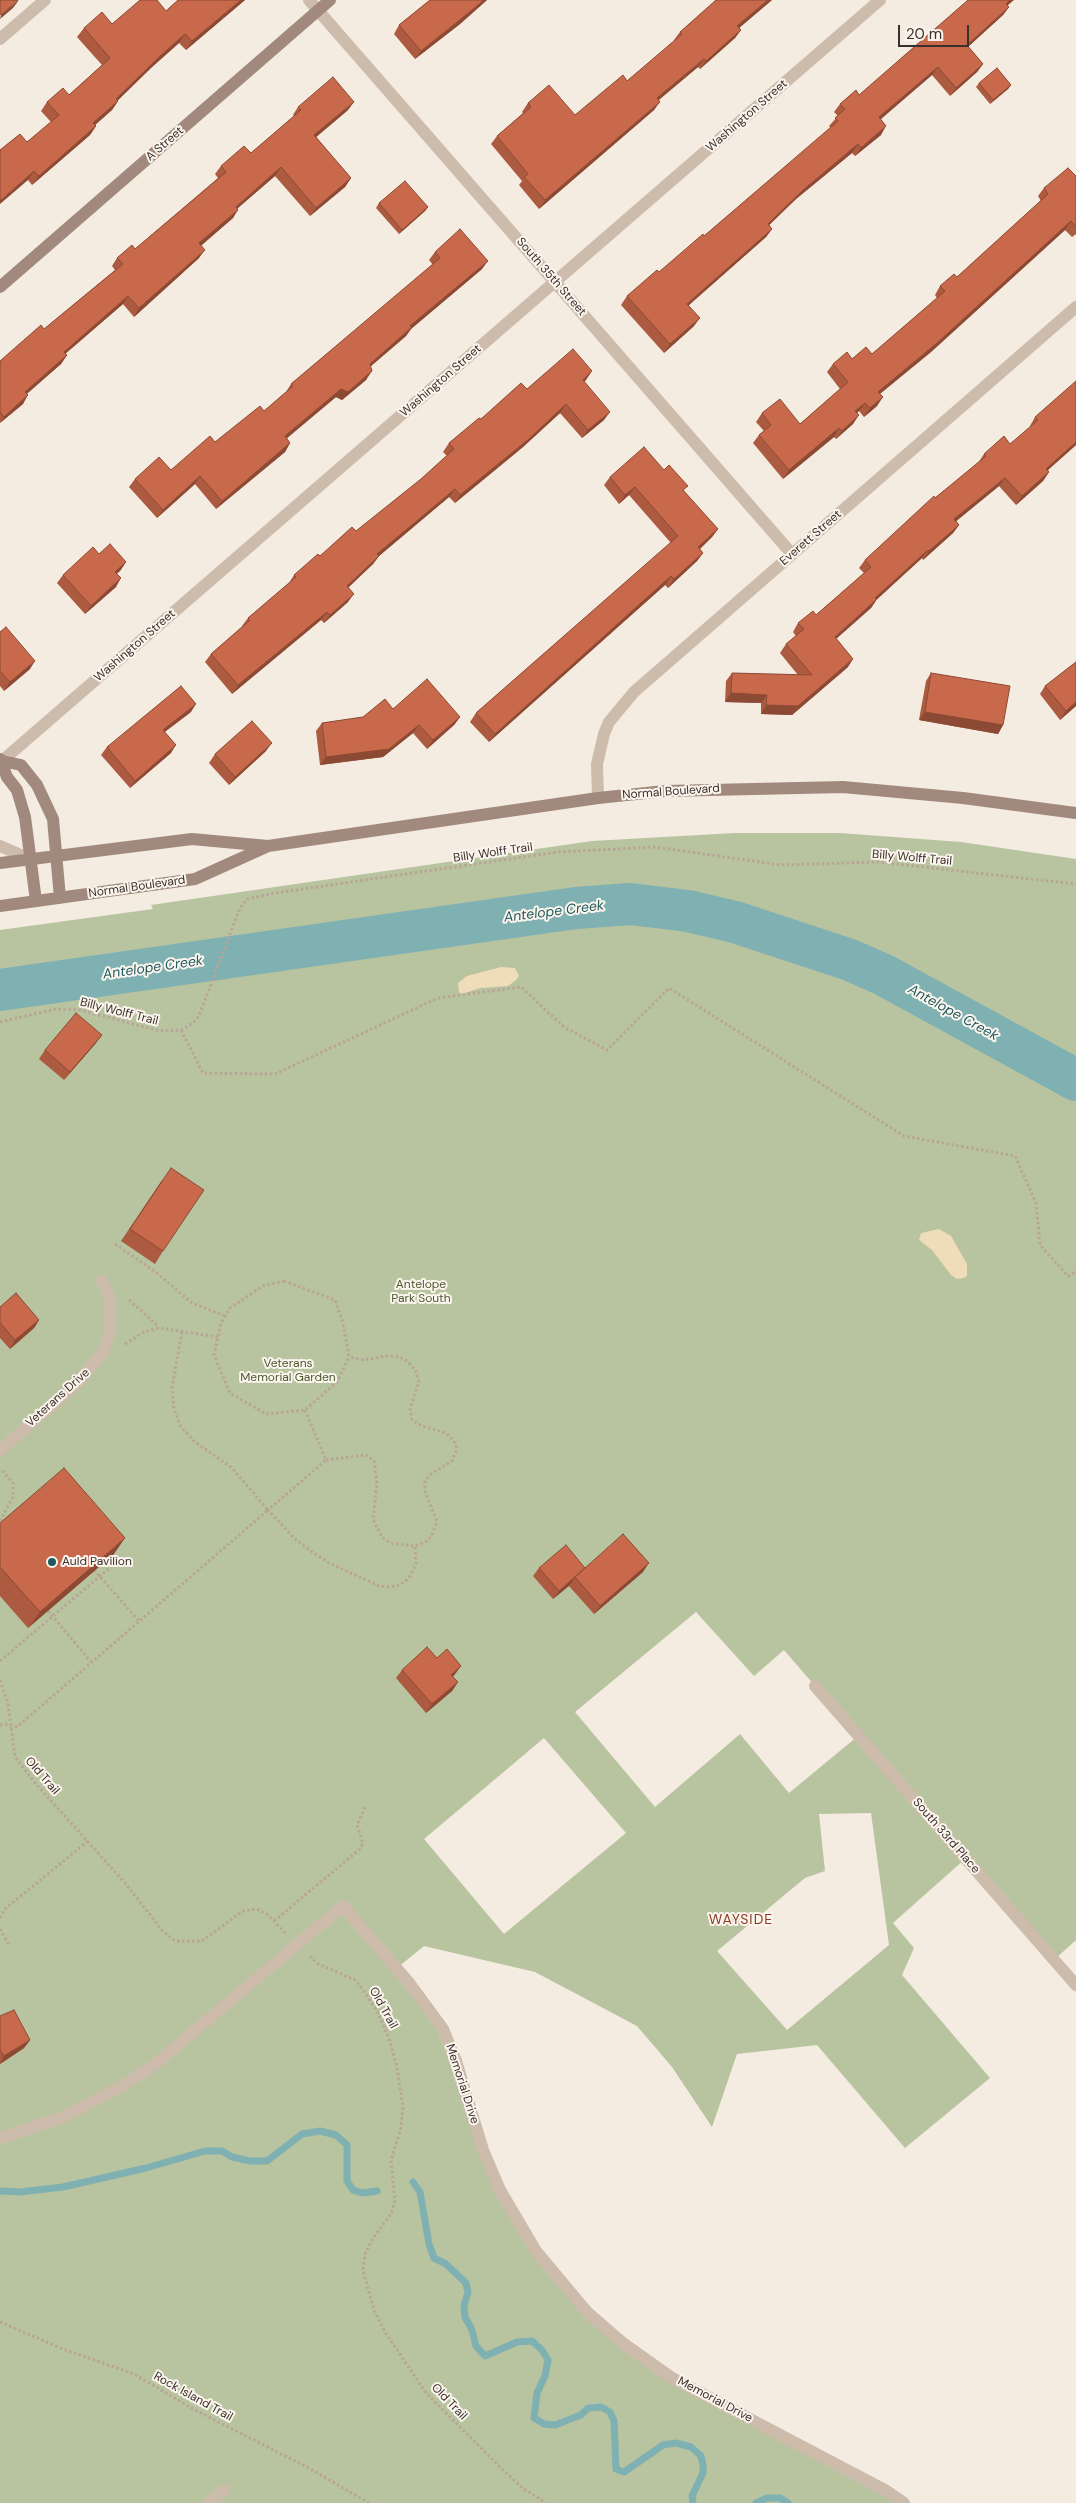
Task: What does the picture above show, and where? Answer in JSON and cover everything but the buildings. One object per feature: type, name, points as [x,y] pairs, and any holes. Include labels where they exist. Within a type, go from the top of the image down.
[{"type":"main road","name":"A Street","points":[[0,287],[330,0]]},
{"type":"main road","points":[[1,760],[21,765],[37,785],[53,819],[60,898]]},
{"type":"main road","points":[[1,760],[7,777],[17,790],[21,803],[36,901]]},
{"type":"main road","name":"Normal Boulevard","points":[[0,863],[192,839],[268,846],[598,798],[665,791],[843,787],[963,798],[1076,813]]},
{"type":"main road","name":"Normal Boulevard","points":[[0,906],[195,879],[268,846]]},
{"type":"street","points":[[0,39],[45,0]]},
{"type":"street","name":"South 35th Street","points":[[309,0],[792,554]]},
{"type":"street","name":"Washington Street","points":[[1,760],[880,0]]},
{"type":"street","name":"Everett Street","points":[[598,798],[597,764],[604,734],[609,722],[634,692],[1076,307]]},
{"type":"street","points":[[0,846],[30,859]]},
{"type":"street","name":"Veterans Drive","points":[[0,1450],[76,1385],[103,1352],[109,1334],[110,1298],[102,1281]]},
{"type":"street","name":"South 33rd Place","points":[[815,1686],[1076,1985]]},
{"type":"street","name":"Memorial Drive","points":[[0,2138],[60,2118],[121,2087],[154,2065],[343,1906],[410,1984],[436,2018],[452,2049],[483,2150],[513,2214],[552,2271],[607,2330],[672,2378],[885,2490],[904,2503]]},
{"type":"street","points":[[209,2503],[225,2490]]},
{"type":"path","name":"Billy Wolff Trail","points":[[0,1022],[56,1009],[80,1010],[160,1031],[181,1030],[193,1023],[199,1016],[240,908],[247,899],[275,893],[558,852],[655,847],[781,865],[878,862],[1076,884]]},
{"type":"path","points":[[181,1030],[203,1073],[275,1074],[438,998],[521,987],[564,1027],[607,1050],[670,988],[904,1136],[1015,1156],[1036,1203],[1040,1245],[1068,1276],[1076,1272]]},
{"type":"path","points":[[115,1244],[157,1273],[192,1303],[225,1316]]},
{"type":"path","points":[[284,1281],[335,1300],[343,1323],[348,1357],[337,1382],[305,1410],[266,1414],[230,1393],[214,1355],[225,1316],[230,1308],[263,1286],[284,1281]]},
{"type":"path","points":[[127,1299],[160,1328]]},
{"type":"path","points":[[119,1349],[144,1332],[160,1328],[218,1337]]},
{"type":"path","points":[[182,1331],[172,1388],[174,1409],[181,1427],[195,1442],[230,1467],[294,1538],[311,1552],[329,1563],[379,1586],[388,1587],[400,1584],[408,1578],[416,1564],[415,1546]]},
{"type":"path","points":[[0,1725],[18,1726],[326,1460],[361,1456],[371,1457],[374,1461],[376,1474],[373,1509],[376,1528],[390,1543],[415,1546],[427,1541],[436,1529],[437,1522],[436,1515],[425,1491],[425,1481],[431,1474],[452,1462],[457,1449],[455,1443],[446,1433],[422,1426],[412,1420],[410,1408],[419,1382],[416,1371],[407,1361],[400,1357],[387,1356],[362,1360],[348,1357]]},
{"type":"path","points":[[305,1410],[326,1460]]},
{"type":"path","points":[[2,1469],[13,1483],[13,1497],[0,1520],[5,1525]]},
{"type":"path","points":[[0,1661],[113,1565]]},
{"type":"path","points":[[94,1570],[140,1622]]},
{"type":"path","points":[[48,1611],[92,1663]]},
{"type":"path","name":"Old Trail","points":[[0,1680],[8,1703],[15,1757],[22,1768],[125,1883],[162,1930],[175,1941],[202,1941],[243,1911],[257,1909],[274,1921],[318,1964],[355,1980],[364,1991],[386,2030],[397,2067],[403,2107],[402,2128],[391,2162],[395,2200],[391,2214],[373,2238],[365,2254],[363,2271],[374,2310],[386,2332],[426,2393],[502,2469],[524,2489],[546,2503]]},
{"type":"path","points":[[274,1921],[360,1849],[363,1843],[357,1825],[365,1807]]},
{"type":"path","points":[[0,1918],[5,1909],[88,1841]]},
{"type":"path","points":[[0,1930],[10,1945]]},
{"type":"path","name":"Rock Island Trail","points":[[0,2322],[63,2349],[134,2374],[195,2410],[307,2467],[370,2503]]},
{"type":"green space","name":"Antelope Park South","points":[[735,833],[840,833],[961,842],[1076,859],[1076,1940],[1054,1960],[965,1859],[893,1923],[914,1948],[902,1975],[990,2078],[905,2148],[817,2045],[737,2054],[712,2127],[672,2067],[637,2026],[535,1972],[424,1946],[397,1968],[428,2007],[473,2120],[525,2235],[624,2344],[904,2503],[0,2503],[0,930],[153,909],[151,905],[592,841]],"holes":[[[696,1612],[754,1676],[784,1650],[858,1736],[789,1793],[740,1734],[655,1807],[575,1712]],[[544,1738],[626,1833],[504,1934],[424,1839]],[[871,1813],[889,1945],[787,2030],[717,1951],[805,1878],[825,1871],[819,1814]]]},
{"type":"sand","points":[[501,967],[515,968],[519,976],[508,986],[480,988],[462,994],[459,992],[458,983],[467,976]]},
{"type":"sand","points":[[939,1229],[951,1236],[967,1264],[967,1276],[957,1279],[951,1275],[932,1250],[919,1240],[921,1233]]},
{"type":"waterway","name":"Antelope Creek","points":[[0,990],[576,908],[630,904],[688,911],[735,922],[850,960],[884,975],[1076,1080]]},
{"type":"waterway","points":[[0,2191],[20,2192],[63,2187],[146,2168],[205,2151],[222,2151],[232,2157],[250,2161],[267,2161],[302,2134],[320,2131],[336,2135],[347,2145],[347,2181],[353,2190],[362,2193],[377,2191]]},
{"type":"waterway","points":[[413,2182],[420,2192],[429,2244],[434,2258],[446,2264],[466,2283],[468,2292],[464,2306],[465,2317],[472,2330],[476,2346],[485,2356],[517,2342],[532,2341],[542,2350],[548,2360],[545,2376],[537,2393],[534,2418],[544,2424],[555,2425],[581,2415],[588,2408],[601,2407],[610,2412],[614,2421],[616,2469],[624,2472],[663,2445],[676,2443],[691,2447],[701,2456],[703,2465],[703,2473],[692,2496],[693,2503]]},
{"type":"waterway","points":[[756,2503],[767,2498],[780,2498],[788,2503]]},
{"type":"place","name":"Auld Pavilion","points":[[52,1562]]},
{"type":"district","name":"WAYSIDE","points":[[741,1920]]},
{"type":"park label","name":"Veterans Memorial Garden","points":[[288,1371]]}]
